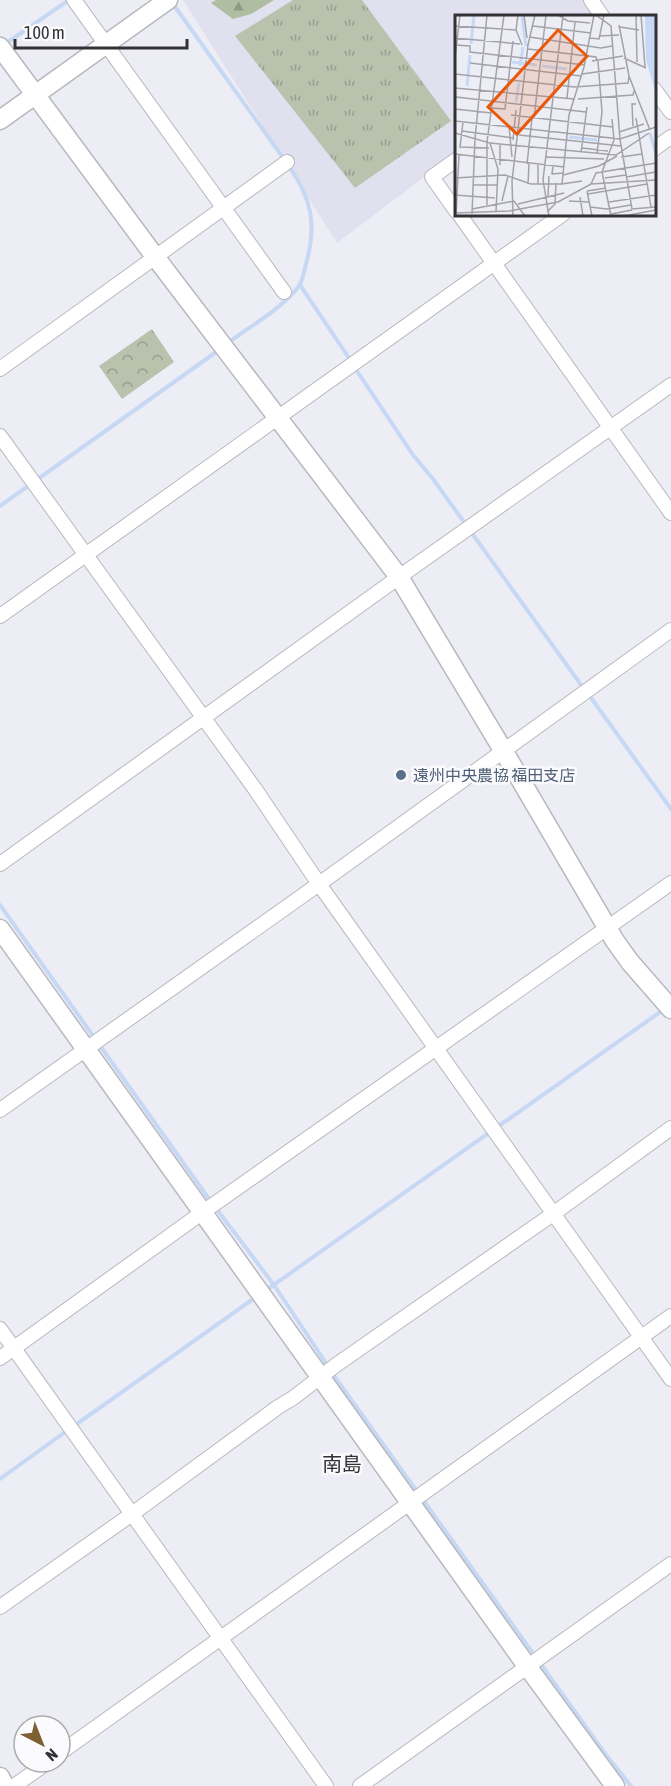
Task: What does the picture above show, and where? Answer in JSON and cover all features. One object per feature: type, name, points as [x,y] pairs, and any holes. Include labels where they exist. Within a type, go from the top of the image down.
[{"type":"street","points":[[74,0],[284,292]]},
{"type":"street","points":[[0,120],[168,0]]},
{"type":"street","points":[[591,0],[601,15]]},
{"type":"street","points":[[0,47],[156,258],[399,577],[607,928],[630,962],[671,1009]]},
{"type":"street","points":[[656,92],[671,112]]},
{"type":"street","points":[[656,148],[671,137]]},
{"type":"street","points":[[455,161],[432,177],[455,209]]},
{"type":"street","points":[[0,369],[287,162]]},
{"type":"street","points":[[460,216],[671,513]]},
{"type":"street","points":[[0,616],[559,216]]},
{"type":"street","points":[[0,864],[671,385]]},
{"type":"street","points":[[0,436],[202,719],[255,789],[319,884],[671,1379]]},
{"type":"street","points":[[0,1110],[671,630]]},
{"type":"street","points":[[0,1358],[203,1212],[671,883]]},
{"type":"street","points":[[0,929],[615,1786]]},
{"type":"street","points":[[0,1607],[278,1407],[554,1214],[671,1128]]},
{"type":"street","points":[[72,1744],[671,1316]]},
{"type":"street","points":[[0,1329],[326,1786]]},
{"type":"street","points":[[360,1786],[671,1564]]},
{"type":"street","points":[[14,1786],[31,1774]]},
{"type":"street","points":[[0,1777],[5,1786]]},
{"type":"shaded area","points":[[183,0],[584,0],[594,15],[455,15],[455,154],[337,243]]},
{"type":"green space","points":[[216,0],[274,0],[251,14],[233,19],[211,3]]},
{"type":"green space","points":[[293,0],[362,0],[451,121],[355,188],[235,36]]},
{"type":"green space","points":[[152,329],[174,362],[122,399],[99,366]]},
{"type":"waterway","points":[[5,44],[69,0]]},
{"type":"waterway","points":[[173,4],[284,159]]},
{"type":"waterway","points":[[228,343],[284,302],[299,286],[302,278],[311,237],[310,212],[302,189],[288,165]]},
{"type":"waterway","points":[[300,285],[351,361]]},
{"type":"waterway","points":[[0,506],[219,350]]},
{"type":"waterway","points":[[355,368],[413,455],[433,479],[584,689]]},
{"type":"waterway","points":[[589,695],[671,809]]},
{"type":"waterway","points":[[0,905],[209,1199],[274,1285],[328,1366]]},
{"type":"waterway","points":[[265,1291],[663,1010]]},
{"type":"waterway","points":[[74,1426],[256,1297]]},
{"type":"waterway","points":[[332,1373],[606,1755],[631,1786]]},
{"type":"waterway","points":[[0,1479],[68,1430]]},
{"type":"place","name":"遠州中央農協 福田支店","points":[[401,775]]},
{"type":"district","name":"南島","points":[[342,1464]]}]
